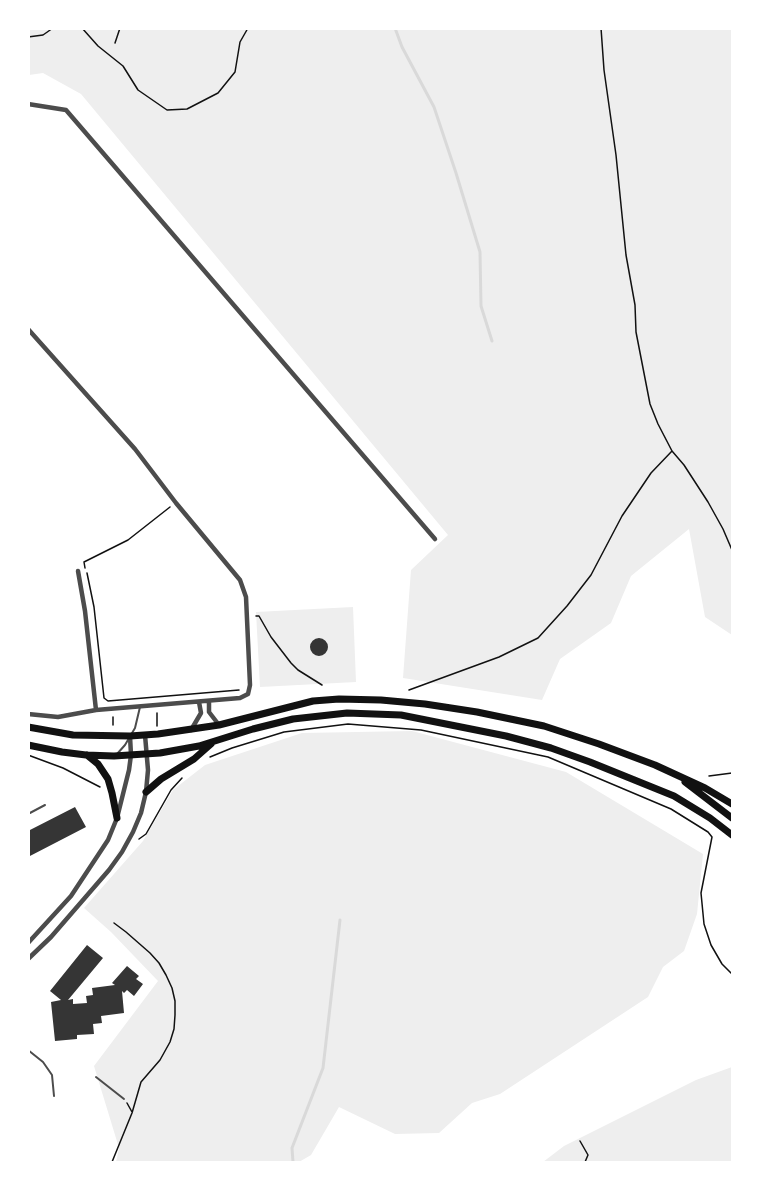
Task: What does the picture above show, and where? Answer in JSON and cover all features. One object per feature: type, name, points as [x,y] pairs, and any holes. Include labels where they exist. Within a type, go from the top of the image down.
[{"type":"highway","points":[[28,727],[72,735],[130,736],[219,726],[313,701],[339,699],[425,704],[544,726],[655,765],[705,788],[732,804]]},
{"type":"highway","points":[[28,745],[46,750],[86,755],[147,754],[199,746],[293,719],[347,713],[401,715],[506,736],[551,748],[674,796],[710,818],[732,836]]},
{"type":"highway","points":[[146,792],[161,779],[194,759],[213,742]]},
{"type":"highway","points":[[86,755],[98,764],[108,779],[117,818]]},
{"type":"highway","points":[[673,774],[732,818]]},
{"type":"street","points":[[28,104],[66,110],[435,539]]},
{"type":"street","points":[[28,329],[135,449],[240,580],[246,597],[250,685],[248,694],[240,698],[96,710],[58,717],[28,714]]},
{"type":"street","points":[[78,571],[85,611],[96,710]]},
{"type":"street","points":[[209,701],[209,712],[219,726]]},
{"type":"street","points":[[191,730],[201,713],[199,702]]},
{"type":"street","points":[[28,959],[109,870],[122,852],[137,822],[146,792],[148,770],[145,735]]},
{"type":"street","points":[[28,943],[71,896],[108,840],[117,818],[131,755],[130,736]]},
{"type":"lane","points":[[114,756],[121,750],[135,728],[140,707]]},
{"type":"lane","points":[[28,814],[45,805]]},
{"type":"lane","points":[[28,1050],[43,1062],[52,1075],[54,1096]]},
{"type":"lane","points":[[96,1077],[124,1098]]},
{"type":"path","points":[[28,37],[43,35],[53,28]]},
{"type":"path","points":[[82,28],[98,46],[123,66],[138,90],[167,110],[188,109],[218,93],[235,72],[240,42],[248,28]]},
{"type":"path","points":[[114,43],[120,28]]},
{"type":"path","points":[[601,28],[626,255],[635,305],[636,332],[650,404],[672,451],[708,502],[732,550]]},
{"type":"path","points":[[409,690],[499,657],[538,638],[591,575],[622,516],[651,473],[672,451]]},
{"type":"path","points":[[108,700],[104,698],[94,607],[84,562],[128,540],[176,502]]},
{"type":"path","points":[[259,616],[271,637],[291,663],[322,685]]},
{"type":"path","points":[[102,701],[240,690]]},
{"type":"path","points":[[157,706],[157,724]]},
{"type":"path","points":[[113,725],[114,709]]},
{"type":"path","points":[[210,757],[284,732],[348,724],[421,730],[548,757],[671,808],[712,837],[701,893],[704,924],[711,945],[722,964],[732,974]]},
{"type":"path","points":[[28,755],[63,768],[101,787]]},
{"type":"path","points":[[709,776],[732,773]]},
{"type":"path","points":[[146,834],[171,790],[183,776]]},
{"type":"path","points":[[112,1162],[132,1113],[141,1083],[160,1060],[170,1042],[175,1022],[175,1001],[169,981],[159,963],[114,923]]},
{"type":"path","points":[[124,1098],[132,1113]]},
{"type":"path","points":[[580,1142],[588,1155],[585,1162]]},
{"type":"shaded area","points":[[29,29],[732,29],[732,635],[705,617],[689,529],[631,576],[611,623],[560,659],[542,700],[403,678],[411,570],[448,535],[81,94],[43,73],[29,75]]},
{"type":"shaded area","points":[[353,607],[356,682],[260,687],[256,612]]},
{"type":"shaded area","points":[[412,731],[566,772],[703,854],[697,914],[684,951],[663,967],[648,997],[500,1094],[472,1103],[439,1133],[395,1134],[339,1107],[311,1155],[299,1162],[116,1162],[119,1148],[94,1066],[158,981],[111,932],[84,908],[143,841],[173,790],[205,765],[302,733]]},
{"type":"shaded area","points":[[732,1067],[732,1162],[543,1162],[564,1146],[696,1080]]},
{"type":"building","points":[[315,638],[323,638],[328,643],[326,654],[315,656],[310,651],[310,643]]},
{"type":"building","points":[[75,807],[86,827],[28,857],[28,831]]},
{"type":"building","points":[[87,945],[103,958],[68,1000],[73,999],[73,1004],[87,1003],[86,996],[93,995],[92,988],[115,985],[112,983],[127,966],[139,976],[136,979],[143,984],[134,996],[127,990],[124,993],[122,991],[124,1013],[101,1016],[102,1023],[93,1024],[94,1034],[77,1035],[77,1039],[55,1041],[51,1002],[61,1000],[50,991]]},
{"type":"waterway","points":[[395,28],[402,47],[434,107],[456,173],[480,252],[481,306],[492,341]]},
{"type":"waterway","points":[[293,1162],[292,1148],[323,1068],[340,920]]}]
